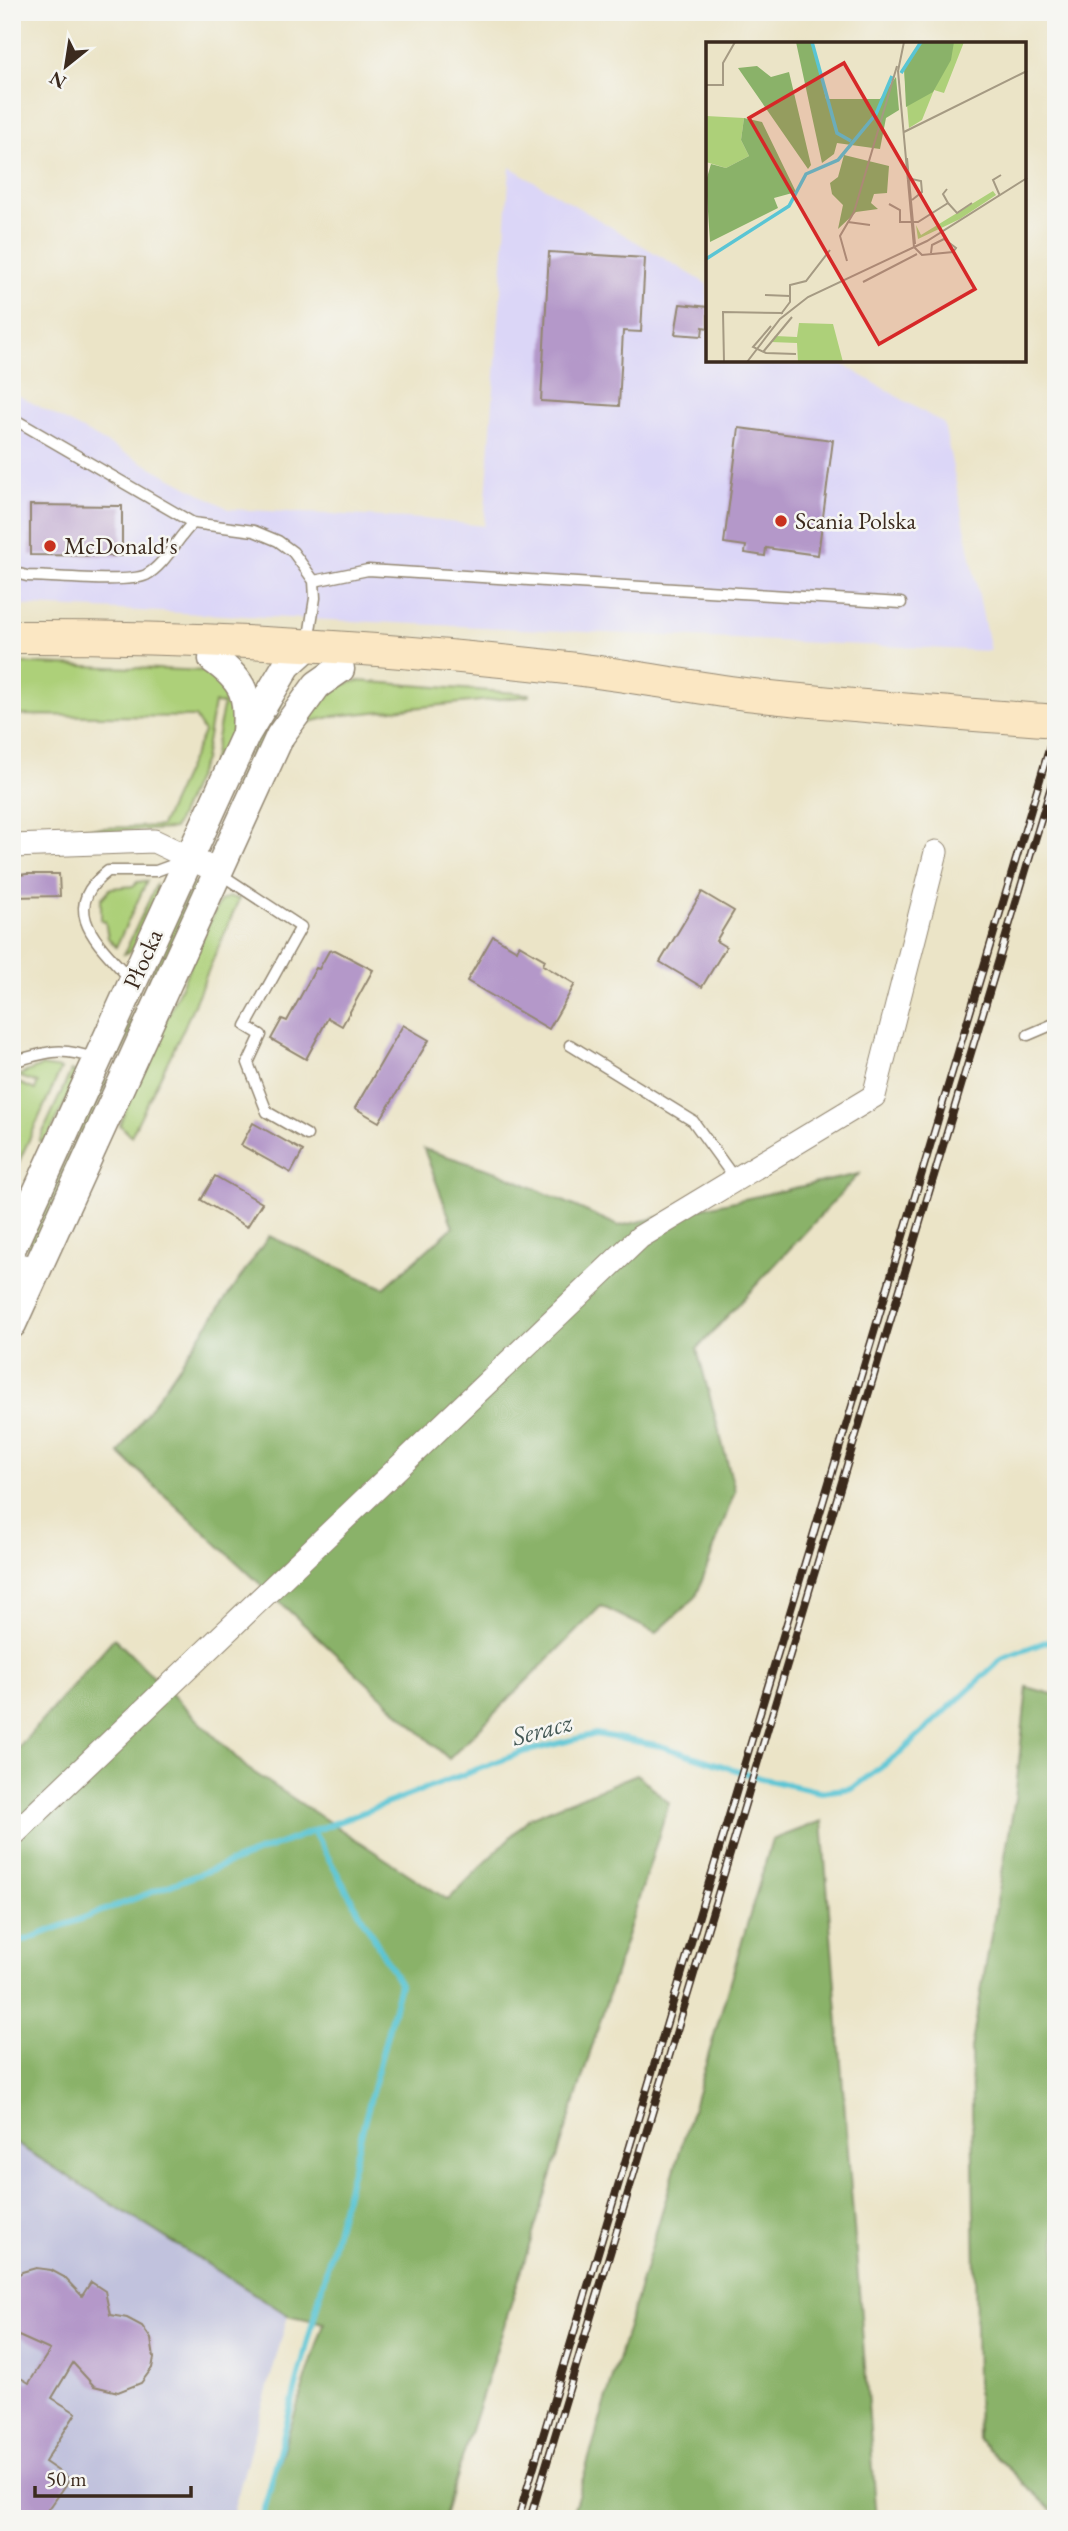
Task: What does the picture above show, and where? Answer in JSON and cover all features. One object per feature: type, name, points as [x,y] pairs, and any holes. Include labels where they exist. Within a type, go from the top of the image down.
[{"type":"main road","points":[[12,637],[163,638],[299,659],[340,669],[552,686],[746,694],[1056,721]]},
{"type":"main road","points":[[12,651],[566,668],[746,694]]},
{"type":"street","name":"Płocka","points":[[213,659],[231,672],[243,688],[248,709],[246,734]]},
{"type":"street","name":"Płocka","points":[[12,1247],[246,734],[299,659]]},
{"type":"street","name":"Płocka","points":[[280,736],[299,659]]},
{"type":"street","name":"Płocka","points":[[12,1324],[25,1266],[127,1073],[280,736],[317,685],[340,669]]},
{"type":"street","points":[[12,846],[154,841],[217,871]]},
{"type":"street","points":[[12,1836],[640,1237],[874,1096],[936,852]]},
{"type":"street","points":[[97,1060],[127,1073]]},
{"type":"lane","points":[[12,418],[193,523],[244,528],[278,541],[306,567],[314,582],[316,598],[299,659]]},
{"type":"lane","points":[[12,572],[27,576],[128,578],[145,575],[158,566],[193,523]]},
{"type":"lane","points":[[314,582],[368,570],[901,603]]},
{"type":"lane","points":[[133,982],[98,943],[85,922],[83,902],[88,888],[108,871],[156,871],[190,858]]},
{"type":"lane","points":[[217,871],[301,928],[246,1026],[261,1035],[248,1063],[267,1112],[307,1135]]},
{"type":"lane","points":[[1028,1035],[1056,1023]]},
{"type":"lane","points":[[570,1045],[693,1121],[735,1179]]},
{"type":"lane","points":[[12,1062],[53,1050],[74,1051],[97,1060]]},
{"type":"shaded area","points":[[510,167],[706,283],[706,362],[839,362],[944,424],[990,651],[12,605],[12,392],[229,509],[424,519],[484,526]]},
{"type":"shaded area","points":[[12,2141],[288,2315],[231,2519],[12,2519]]},
{"type":"green space","points":[[12,663],[207,671],[215,674],[236,701],[230,745],[211,779],[223,704],[214,703],[204,760],[174,829],[12,835],[12,831],[161,826],[204,732],[195,717],[12,715]]},
{"type":"green space","points":[[358,681],[529,696],[335,716],[301,724],[316,702],[332,690]]},
{"type":"green space","points":[[282,699],[242,793],[234,790],[271,706]]},
{"type":"green space","points":[[147,881],[116,947],[108,938],[105,921],[101,920],[101,899],[111,888],[134,886],[137,882]]},
{"type":"green space","points":[[192,884],[198,885],[119,1058],[115,1054]]},
{"type":"green space","points":[[156,885],[158,893],[131,952],[124,954]]},
{"type":"green space","points":[[229,897],[239,899],[183,1030],[131,1136],[120,1125],[122,1118],[211,919],[220,901]]},
{"type":"green space","points":[[41,1066],[61,1069],[12,1177],[12,1080],[35,1090],[38,1083],[17,1076]]},
{"type":"green space","points":[[71,1071],[80,1073],[45,1143],[39,1141]]},
{"type":"green space","points":[[105,1079],[108,1081],[33,1250],[29,1250],[27,1245]]},
{"type":"green space","points":[[424,1149],[500,1173],[619,1226],[859,1174],[697,1349],[735,1491],[696,1597],[656,1633],[601,1606],[449,1759],[119,1453],[269,1236],[384,1288],[453,1227]]},
{"type":"green space","points":[[114,1638],[247,1768],[448,1900],[529,1818],[637,1774],[669,1803],[443,2519],[261,2519],[324,2323],[288,2315],[12,2141],[12,1755]]},
{"type":"green space","points":[[1027,1687],[1056,1695],[1056,2514],[978,2439],[971,2049],[1015,1799]]},
{"type":"green space","points":[[822,1821],[877,2519],[571,2519],[772,1840]]},
{"type":"building","points":[[549,252],[645,258],[641,332],[623,331],[619,406],[541,401]]},
{"type":"building","points":[[680,304],[706,307],[706,328],[703,327],[702,336],[675,334]]},
{"type":"building","points":[[739,428],[833,440],[818,555],[766,548],[765,556],[745,553],[746,546],[724,543]]},
{"type":"building","points":[[30,505],[122,506],[122,556],[30,555]]},
{"type":"building","points":[[59,874],[60,896],[12,897],[12,876]]},
{"type":"building","points":[[702,892],[734,911],[716,941],[726,947],[702,987],[660,962]]},
{"type":"building","points":[[493,936],[517,950],[519,945],[545,960],[543,965],[575,984],[549,1029],[467,981]]},
{"type":"building","points":[[335,950],[373,970],[342,1026],[328,1018],[306,1059],[271,1039],[282,1019],[287,1021],[316,968],[319,969],[329,951]]},
{"type":"building","points":[[403,1025],[429,1040],[379,1122],[355,1108]]},
{"type":"building","points":[[253,1123],[303,1151],[291,1173],[241,1145]]},
{"type":"building","points":[[215,1176],[262,1203],[247,1227],[201,1200]]},
{"type":"building","points":[[36,2268],[51,2270],[64,2277],[82,2296],[91,2282],[105,2291],[110,2315],[127,2318],[142,2326],[151,2339],[154,2358],[152,2368],[141,2383],[118,2392],[94,2386],[73,2363],[52,2398],[76,2413],[45,2462],[70,2479],[42,2519],[12,2519],[12,2373],[29,2383],[50,2350],[12,2333],[12,2280],[22,2272]]},
{"type":"waterway","name":"Seracz","points":[[12,1945],[523,1752],[596,1734],[661,1746],[764,1779],[821,1792],[853,1788],[900,1753],[1003,1658],[1056,1638]]},
{"type":"waterway","points":[[262,2519],[400,1984],[313,1831]]},
{"type":"railway","points":[[518,2519],[1056,726]]},
{"type":"railway","points":[[530,2519],[1056,770]]},
{"type":"place","name":"Scania Polska","points":[[781,521]]},
{"type":"place","name":"McDonald's","points":[[50,546]]}]
